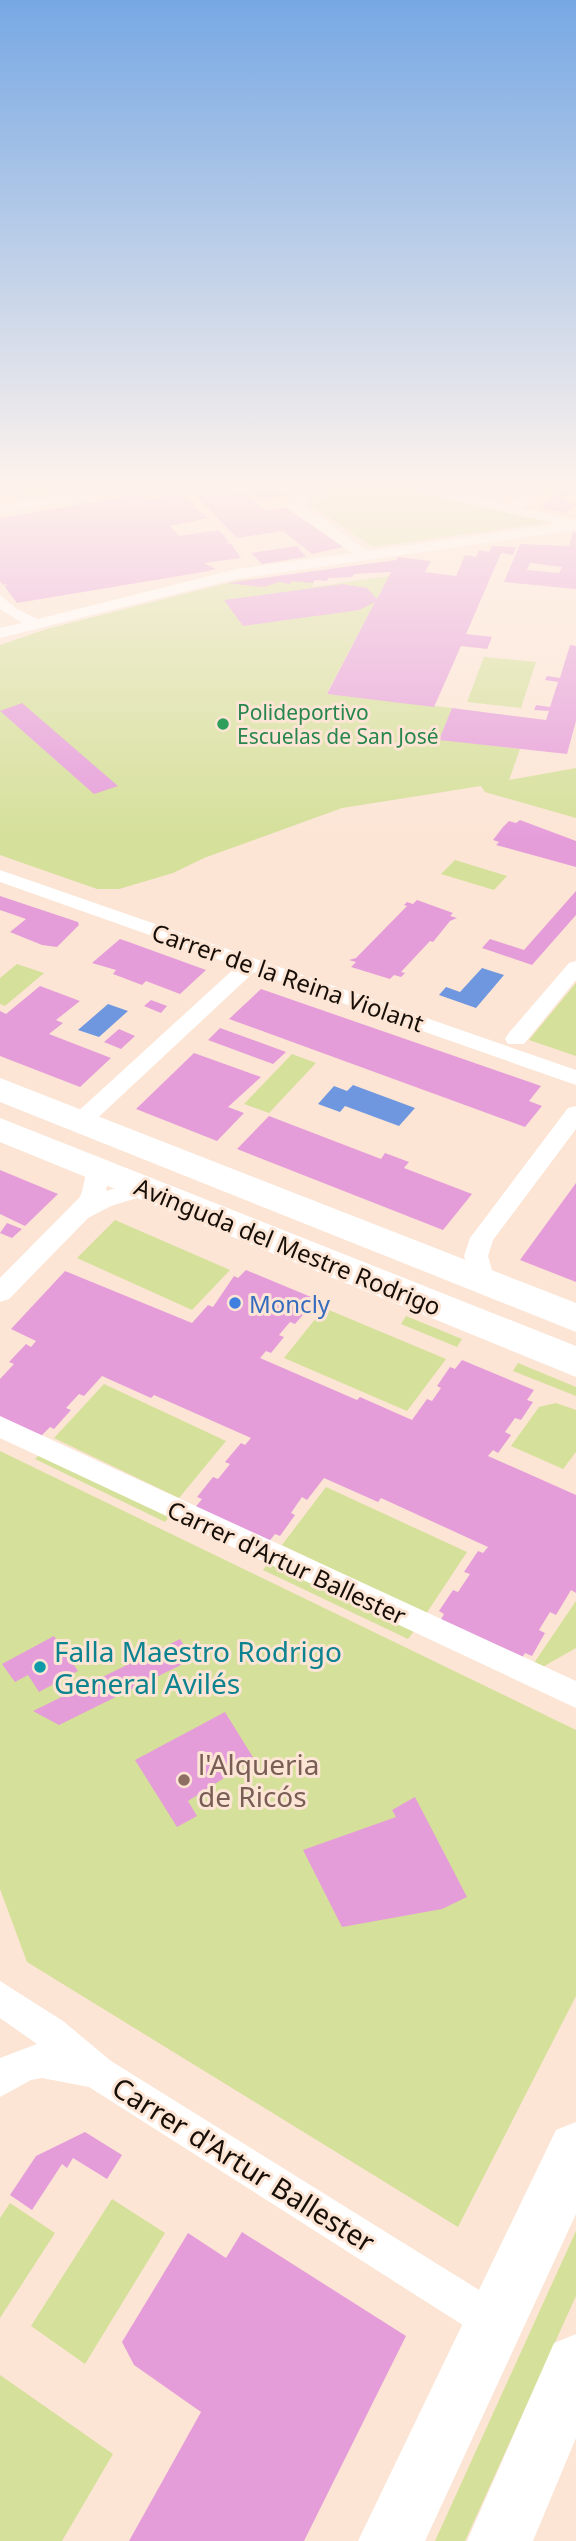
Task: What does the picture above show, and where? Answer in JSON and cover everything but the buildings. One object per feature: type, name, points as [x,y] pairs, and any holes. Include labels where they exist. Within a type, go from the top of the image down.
[{"type":"main road","name":"Avinguda del Mestre Rodrigo","points":[[0,1089],[576,1318]]},
{"type":"main road","name":"Avinguda del Mestre Rodrigo","points":[[0,1129],[576,1362]]},
{"type":"main road","points":[[391,2541],[576,2150]]},
{"type":"main road","points":[[500,2541],[576,2365]]},
{"type":"street","points":[[1,602],[11,612],[37,624]]},
{"type":"street","points":[[0,633],[126,602]]},
{"type":"street","name":"Carrer de la Reina Violant","points":[[0,876],[576,1078]]},
{"type":"street","points":[[81,1121],[251,964]]},
{"type":"street","points":[[516,1039],[576,967]]},
{"type":"street","points":[[483,1281],[477,1256],[482,1238],[576,1113]]},
{"type":"street","points":[[0,1293],[82,1211],[95,1193],[98,1169]]},
{"type":"street","points":[[82,1211],[103,1200],[145,1188]]},
{"type":"street","name":"Carrer d'Artur Ballester","points":[[0,1426],[576,1695]]},
{"type":"street","name":"Carrer d'Artur Ballester","points":[[0,1998],[51,2033],[99,2073],[494,2322]]},
{"type":"street","points":[[0,2078],[15,2068],[37,2060],[56,2059],[99,2073]]},
{"type":"green space","name":"Polideportivo Escuelas de San José","points":[[154,602],[375,602],[327,693],[452,708],[440,739],[520,749],[509,780],[576,768],[576,818],[485,792],[481,786],[342,808],[204,858],[173,873],[119,889],[97,889],[0,855],[0,645],[47,629]]},
{"type":"green space","points":[[484,657],[536,662],[521,708],[467,702]]},
{"type":"green space","points":[[455,860],[507,876],[494,890],[441,874]]},
{"type":"green space","points":[[17,964],[44,973],[5,1006],[0,1004],[0,978]]},
{"type":"green space","points":[[576,983],[576,1056],[529,1040]]},
{"type":"green space","points":[[292,1054],[316,1063],[269,1113],[244,1104]]},
{"type":"green space","points":[[115,1220],[230,1270],[192,1310],[77,1258]]},
{"type":"green space","points":[[324,1308],[446,1359],[407,1411],[284,1358]]},
{"type":"green space","points":[[406,1316],[462,1339],[457,1347],[401,1324]]},
{"type":"green space","points":[[518,1363],[576,1387],[576,1396],[513,1371]]},
{"type":"green space","points":[[104,1384],[226,1441],[179,1498],[54,1438]]},
{"type":"green space","points":[[556,1403],[576,1410],[576,1452],[563,1469],[511,1446],[539,1407]]},
{"type":"green space","points":[[0,1451],[576,1730],[576,1996],[458,2227],[27,1962],[0,1889]]},
{"type":"green space","points":[[42,1452],[172,1514],[165,1522],[35,1459]]},
{"type":"green space","points":[[326,1487],[467,1552],[426,1614],[282,1545]]},
{"type":"green space","points":[[269,1562],[414,1631],[408,1639],[263,1570]]},
{"type":"green space","points":[[576,1601],[576,1648],[539,1669],[532,1666]]},
{"type":"green space","points":[[112,2199],[165,2233],[85,2364],[31,2326]]},
{"type":"green space","points":[[10,2203],[55,2233],[0,2318],[0,2218]]},
{"type":"green space","points":[[576,2231],[576,2296],[465,2541],[435,2541]]},
{"type":"green space","points":[[0,2375],[113,2454],[62,2541],[0,2541]]},
{"type":"water","points":[[482,968],[504,975],[476,1008],[439,995],[446,987],[460,992]]},
{"type":"water","points":[[108,1004],[128,1011],[99,1037],[78,1030]]},
{"type":"water","points":[[353,1085],[415,1108],[399,1126],[345,1106],[340,1112],[318,1104],[334,1086],[347,1091]]},
{"type":"place","name":"Polideportivo Escuelas de San José","points":[[223,724]]},
{"type":"place","name":"Moncly","points":[[235,1303]]},
{"type":"place","name":"Falla Maestro Rodrigo General Avilés","points":[[40,1667]]},
{"type":"place","name":"l'Alqueria de Ricós","points":[[184,1780]]}]
